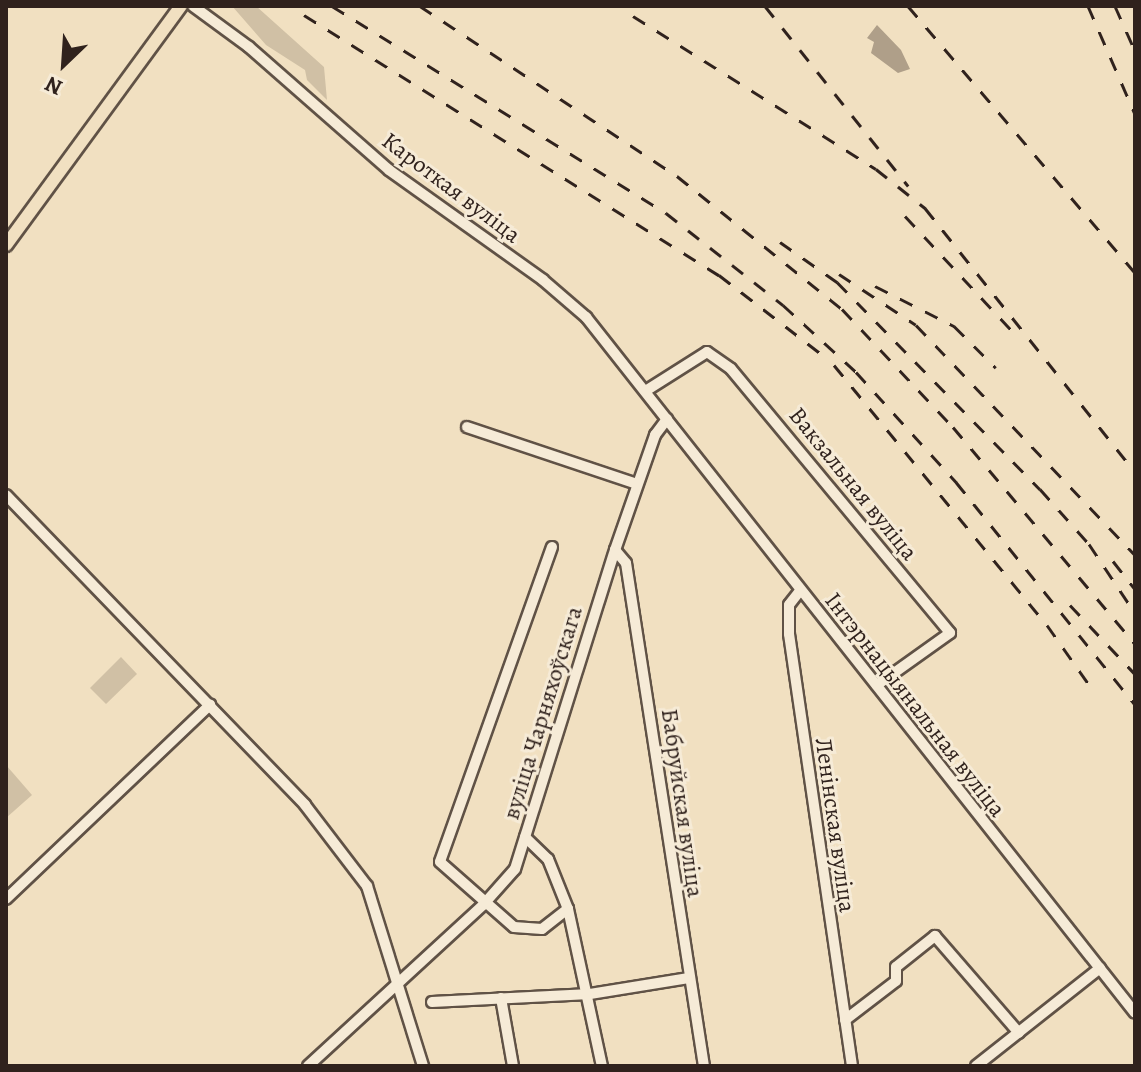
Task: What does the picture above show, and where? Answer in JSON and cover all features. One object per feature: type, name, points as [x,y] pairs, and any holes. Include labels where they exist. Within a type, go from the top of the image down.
[{"type":"main road","points":[[6,245],[181,6]]},
{"type":"street","name":"Кароткая вуліца","points":[[193,6],[249,47],[389,170],[566,299],[647,390],[667,419]]},
{"type":"street","name":"Вакзальная вуліца","points":[[647,390],[707,352],[731,369],[950,633],[877,685]]},
{"type":"street","name":"вуліца Чарняхоўскага","points":[[308,1066],[483,905],[515,869],[637,484],[655,435],[667,419]]},
{"type":"street","name":"Інтэрнацыянальная вуліца","points":[[667,419],[799,592],[877,685],[1135,1013]]},
{"type":"street","points":[[467,427],[637,484]]},
{"type":"street","points":[[6,495],[305,805],[367,886],[400,983],[423,1066]]},
{"type":"street","points":[[552,547],[440,862],[483,905],[526,931],[542,929],[568,909]]},
{"type":"street","name":"Бабруйская вуліца","points":[[615,550],[626,563],[704,1066]]},
{"type":"street","name":"Ленінская вуліца","points":[[799,592],[789,605],[789,634],[852,1066]]},
{"type":"street","points":[[6,899],[210,705]]},
{"type":"street","points":[[525,837],[548,859],[568,909],[590,994],[602,1066]]},
{"type":"street","points":[[845,1020],[896,981],[896,967],[935,936],[1019,1033]]},
{"type":"street","points":[[981,1065],[1100,968]]},
{"type":"street","points":[[432,1002],[590,994],[689,978]]},
{"type":"street","points":[[501,998],[513,1066]]},
{"type":"shaded area","points":[[232,6],[256,6],[324,67],[327,100],[307,80],[305,70],[266,45]]},
{"type":"shaded area","points":[[877,25],[901,50],[910,69],[898,73],[871,53],[874,42],[867,38]]},
{"type":"shaded area","points":[[121,657],[137,674],[106,704],[90,688]]},
{"type":"shaded area","points":[[6,765],[32,795],[6,818]]},
{"type":"railway","points":[[332,6],[666,213],[783,305],[856,372],[956,482],[1135,705]]},
{"type":"railway","points":[[420,6],[677,176],[842,309],[953,427],[1135,644]]},
{"type":"railway","points":[[765,6],[908,186]]},
{"type":"railway","points":[[908,6],[1135,273]]},
{"type":"railway","points":[[1088,6],[1135,114]]},
{"type":"railway","points":[[1115,6],[1135,51]]},
{"type":"railway","points":[[304,15],[719,275],[829,360]]},
{"type":"railway","points":[[633,16],[876,169],[925,208],[1135,472]]},
{"type":"railway","points":[[905,216],[1017,336]]},
{"type":"railway","points":[[780,242],[837,282],[1040,489],[1089,544],[1135,613]]},
{"type":"railway","points":[[839,274],[916,325],[1135,555]]},
{"type":"railway","points":[[875,286],[954,326],[996,368]]},
{"type":"railway","points":[[834,365],[1047,625],[1095,693]]},
{"type":"railway","points":[[1113,561],[1135,589]]},
{"type":"railway","points":[[1070,605],[1135,674]]}]
